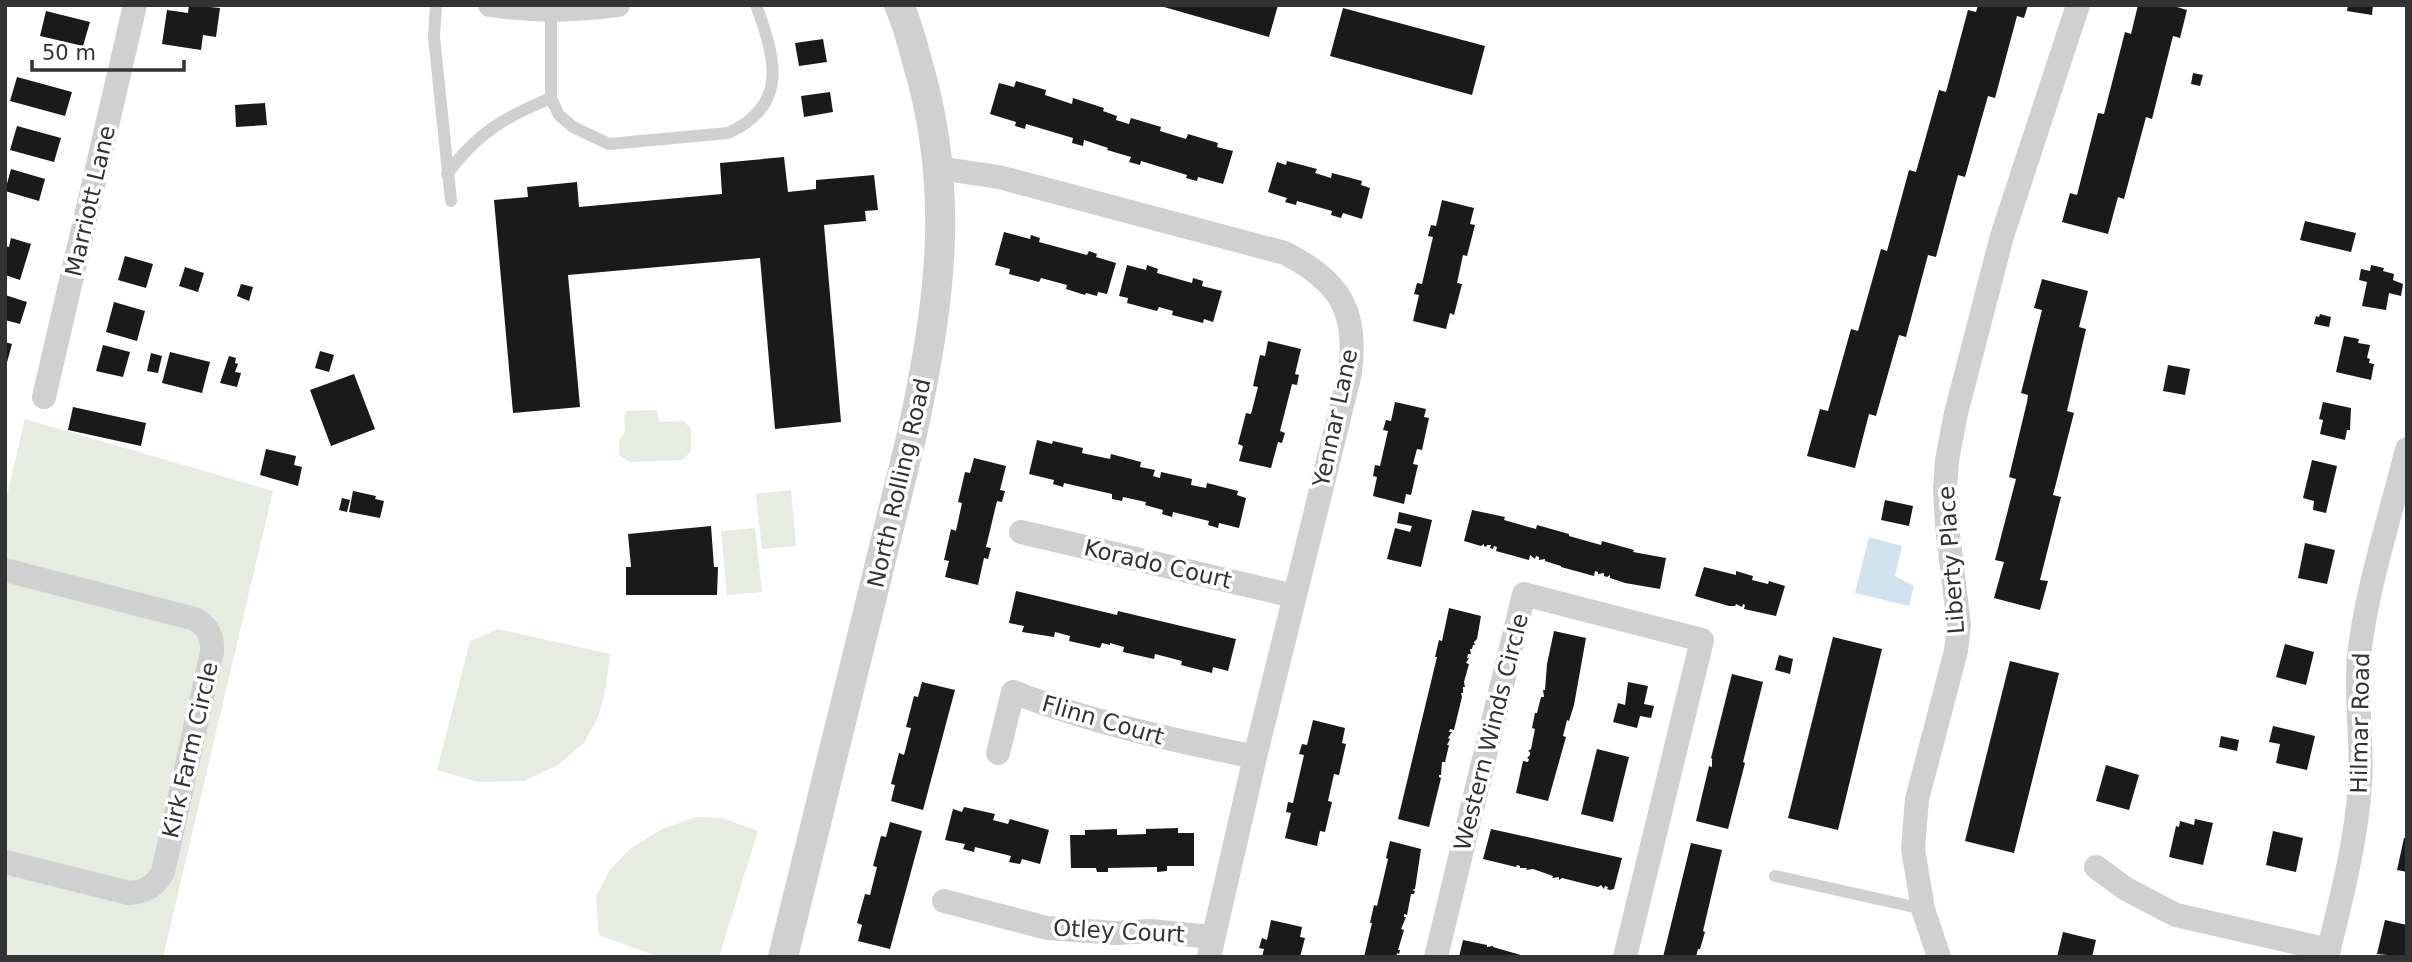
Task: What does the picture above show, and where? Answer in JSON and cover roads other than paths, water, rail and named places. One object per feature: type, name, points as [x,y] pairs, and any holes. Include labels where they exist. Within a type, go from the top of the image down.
[{"type":"street","name":"Marriott Lane","points":[[44,397],[135,5]]},
{"type":"street","points":[[490,5],[551,9],[596,9],[618,5]]},
{"type":"street","name":"North Rolling Road","points":[[783,957],[909,446],[929,354],[940,270],[942,224],[928,95],[899,5]]},
{"type":"street","name":"Liberty Place","points":[[1939,957],[1923,909],[1913,849],[1917,799],[1956,651],[1959,625],[1947,526],[1947,460],[1956,413],[2003,236],[2078,5]]},
{"type":"street","name":"Yennar Lane","points":[[938,168],[999,177],[1285,253],[1311,267],[1345,304],[1351,323],[1353,348],[1350,373],[1211,947]]},
{"type":"street","name":"Hilmar Road","points":[[2328,953],[2349,872],[2357,824],[2360,781],[2357,690],[2360,654],[2368,607],[2407,449]]},
{"type":"street","name":"Korado Court","points":[[1021,533],[1294,596]]},
{"type":"street","name":"Kirk Farm Circle","points":[[5,570],[195,619],[203,624],[212,642],[166,859],[158,881],[150,888],[129,893],[5,862]]},
{"type":"street","name":"Western Winds Circle","points":[[1436,957],[1524,594],[1702,640],[1625,957]]},
{"type":"street","name":"Flinn Court","points":[[998,752],[1013,692],[1063,712],[1114,726],[1255,757]]},
{"type":"street","points":[[2096,867],[2126,889],[2176,915],[2328,953]]},
{"type":"street","name":"Otley Court","points":[[944,901],[1047,928],[1116,933],[1150,931],[1211,947]]},
{"type":"lane","points":[[436,5],[434,37],[451,201]]},
{"type":"lane","points":[[551,9],[551,98],[559,115],[573,127],[609,144],[728,133],[745,125],[760,111],[771,94],[774,68],[768,38],[756,5]]},
{"type":"lane","points":[[447,174],[464,151],[484,133],[524,109],[551,98]]},
{"type":"lane","points":[[1775,876],[1923,909]]},
{"type":"water","points":[[1869,537],[1902,546],[1895,576],[1914,586],[1909,606],[1855,593]]}]
